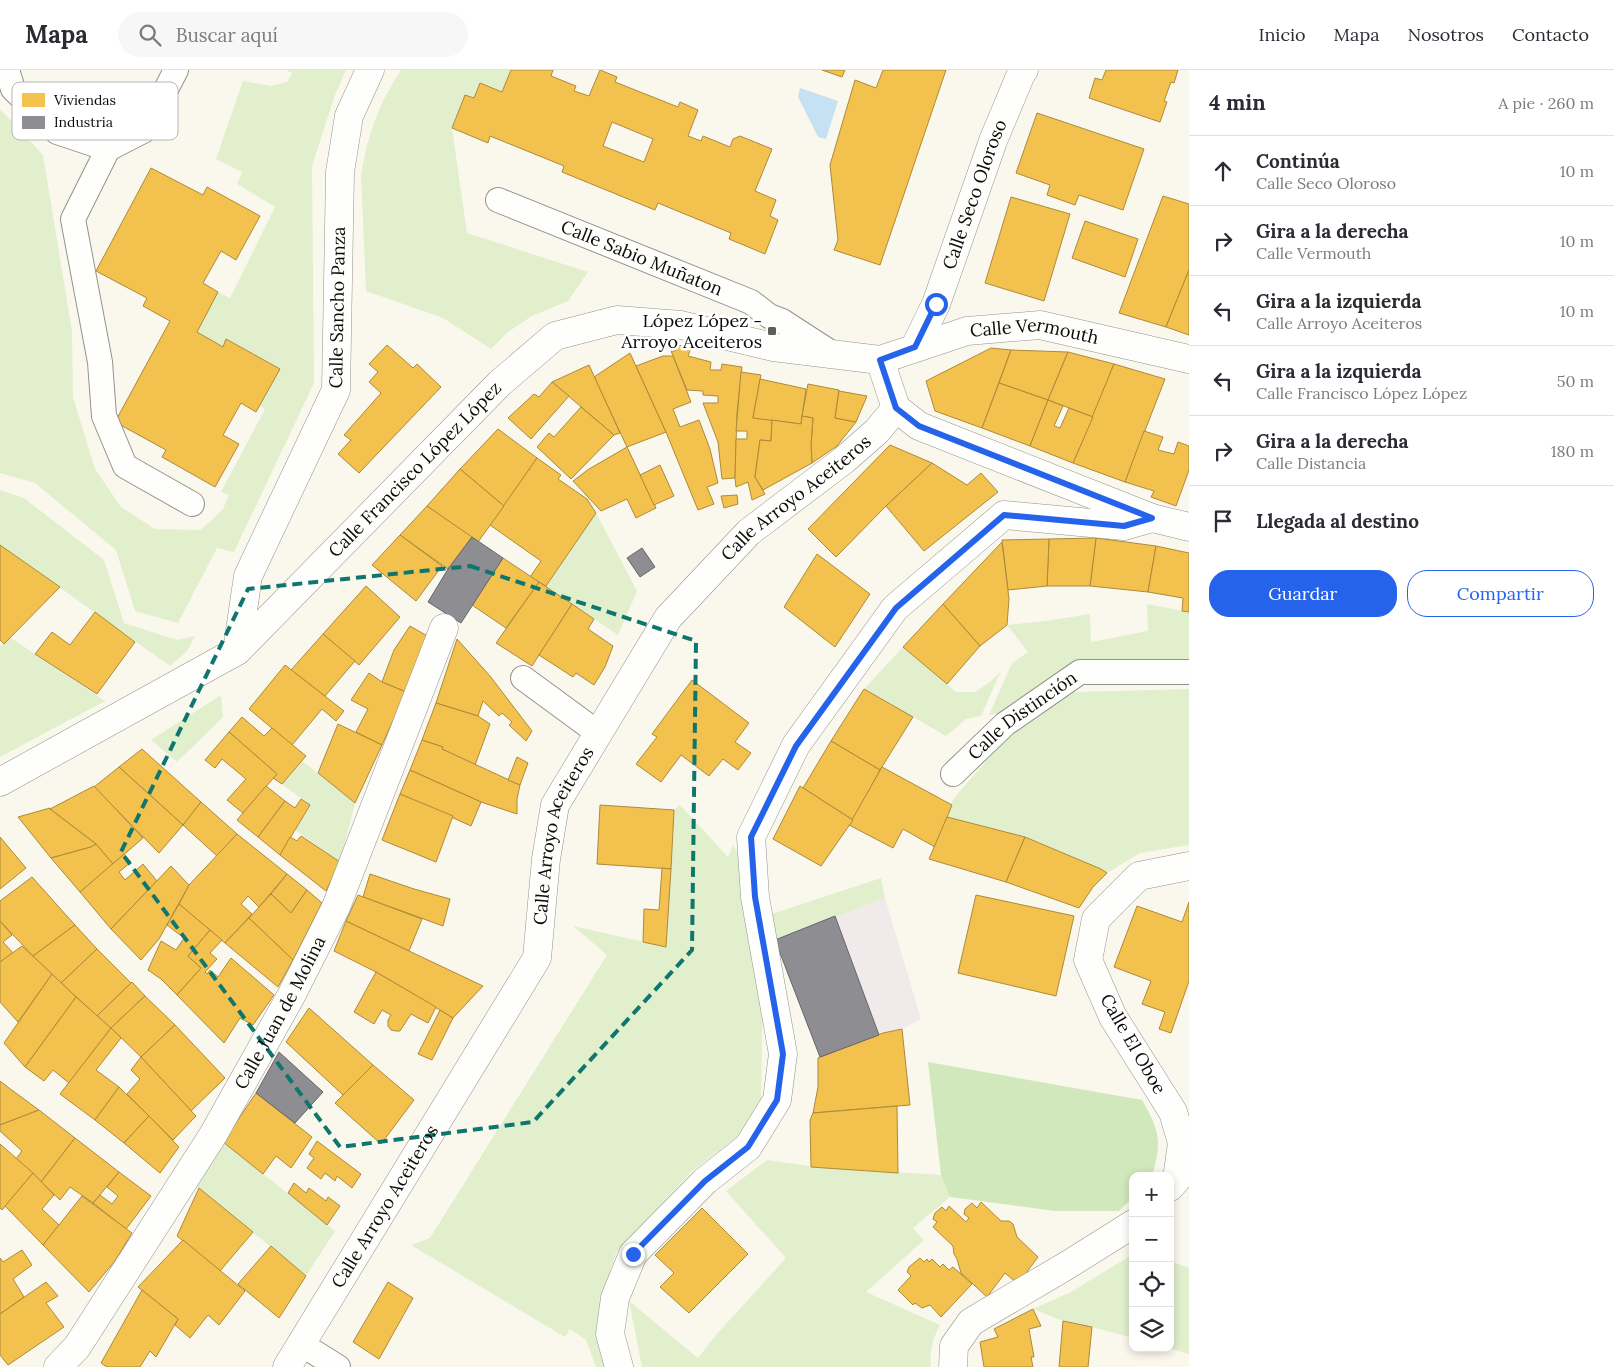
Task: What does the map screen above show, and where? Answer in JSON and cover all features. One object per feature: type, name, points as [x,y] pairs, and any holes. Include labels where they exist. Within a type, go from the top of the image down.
[{"type":"street","name":"Calle Sancho Panza","points":[[238,652],[248,576],[336,390],[340,172],[348,116],[370,70]]},
{"type":"street","name":"Calle Seco Oloroso","points":[[915,347],[936,304],[993,141],[1024,70]]},
{"type":"street","name":"Calle Francisco López López","points":[[0,782],[238,652],[500,383],[555,336],[617,320],[681,326],[773,346],[880,360]]},
{"type":"street","name":"Calle Vermouth","points":[[880,360],[967,331],[1040,326],[1189,359]]},
{"type":"street","points":[[880,360],[896,408],[919,426],[1152,518],[1189,527]]},
{"type":"street","name":"Calle Arroyo Aceiteros","points":[[287,1367],[537,958],[546,859],[555,805],[668,618],[750,532],[844,460],[877,431],[896,408]]},
{"type":"street","points":[[619,1367],[610,1334],[615,1298],[633,1254],[705,1181],[748,1147],[777,1100],[783,1054],[755,897],[751,837],[796,746],[896,608],[1004,515],[1124,526],[1152,518]]},
{"type":"street","name":"Calle Juan de Molina","points":[[58,1367],[77,1347],[213,1135],[291,996],[336,906],[444,628]]},
{"type":"street","name":"Calle El Oboe","points":[[1174,1182],[1177,1179],[1182,1143],[1173,1112],[1113,1017],[1088,960],[1096,919],[1139,876],[1189,866]]},
{"type":"street","points":[[953,1367],[954,1346],[971,1322],[1129,1227]]},
{"type":"lane","points":[[7,70],[12,86]]},
{"type":"lane","points":[[170,82],[176,70]]},
{"type":"lane","points":[[81,140],[108,149]]},
{"type":"lane","points":[[126,140],[108,149],[74,219],[100,362],[104,416],[125,466],[192,504]]},
{"type":"lane","name":"Calle Sabio Muñaton","points":[[498,200],[751,302],[769,316],[782,321],[832,354]]},
{"type":"lane","name":"Calle Distinción","points":[[953,774],[1006,724],[1080,672],[1189,672]]},
{"type":"lane","points":[[522,678],[598,733]]},
{"type":"lane","points":[[302,1344],[338,1367]]},
{"type":"highlighted area","points":[[470,566],[696,641],[692,950],[533,1122],[340,1147],[121,852],[248,589]]},
{"type":"shaded area","points":[[885,898],[921,1019],[902,1029],[883,1033],[820,1057],[775,940]]},
{"type":"green space","points":[[286,70],[346,70],[335,95],[312,166],[314,383],[234,552],[217,548],[178,623],[135,611],[116,550],[35,483],[0,473],[0,109],[12,122],[12,140],[29,140],[43,155],[72,331],[73,397],[95,469],[121,507],[155,529],[201,530],[223,509],[229,495],[221,492],[265,409],[260,406],[280,369],[226,340],[223,347],[197,332],[218,292],[230,298],[275,207],[237,184],[242,172],[216,159],[243,81],[271,86],[287,82],[292,73]]},
{"type":"green space","points":[[401,70],[511,70],[502,92],[480,83],[474,98],[465,95],[452,128],[467,233],[588,272],[568,301],[532,316],[508,332],[491,349],[443,318],[366,291],[361,175],[375,120],[386,95]]},
{"type":"green space","points":[[0,490],[24,498],[104,560],[124,623],[177,640],[195,636],[187,651],[170,666],[0,545]]},
{"type":"green space","points":[[596,513],[637,591],[618,635],[546,586]]},
{"type":"green space","points":[[1147,604],[1189,612],[1189,663],[1077,660],[1006,712],[989,715],[1012,663],[1028,652],[1007,625],[1090,614],[1091,642],[1148,631]]},
{"type":"green space","points":[[11,638],[105,701],[0,757],[0,646]]},
{"type":"green space","points":[[903,647],[956,692],[975,692],[990,682],[1001,671],[981,716],[966,719],[946,736],[864,689]]},
{"type":"green space","points":[[1189,689],[1189,845],[1140,853],[1107,873],[1025,837],[947,817],[953,799],[1017,726],[1074,692]]},
{"type":"green space","points":[[221,695],[223,717],[177,762],[151,740]]},
{"type":"green space","points":[[302,761],[355,803],[340,862],[295,830],[310,805],[282,784]]},
{"type":"green space","points":[[680,805],[728,857],[733,845],[741,859],[741,896],[763,983],[761,1098],[737,1137],[691,1172],[616,1253],[603,1294],[608,1367],[596,1367],[586,1340],[570,1329],[565,1337],[411,1245],[430,1238],[607,955],[573,926],[666,947],[674,810]]},
{"type":"green space","points":[[881,878],[885,898],[775,940],[769,915]]},
{"type":"green space","points":[[928,1062],[1142,1100],[1153,1120],[1158,1137],[1153,1172],[1129,1172],[1129,1201],[1119,1211],[1055,1211],[950,1197],[941,1175]]},
{"type":"green space","points":[[223,1142],[335,1231],[306,1276],[195,1185]]},
{"type":"green space","points":[[767,1160],[816,1167],[941,1175],[950,1197],[913,1228],[924,1240],[866,1292],[940,1325],[932,1345],[931,1367],[642,1367],[629,1301],[698,1358],[715,1336],[786,1258],[726,1191]]},
{"type":"green space","points":[[1129,1256],[1129,1337],[1063,1321],[1033,1309],[1071,1292]]},
{"type":"green space","points":[[1174,1262],[1189,1268],[1189,1354],[1174,1350]]},
{"type":"water","points":[[800,88],[838,101],[826,139],[818,137],[798,97]]},
{"type":"building: Viviendas","points":[[511,70],[553,70],[551,76],[576,86],[574,91],[589,96],[600,70],[617,77],[615,82],[678,107],[680,102],[698,110],[688,136],[701,141],[703,136],[730,147],[733,139],[740,136],[772,149],[755,191],[776,200],[770,216],[778,220],[765,254],[729,239],[731,233],[658,203],[655,210],[562,172],[564,166],[490,136],[488,143],[452,128],[465,95],[474,98],[480,83],[502,92]],"holes":[[[612,122],[653,139],[644,162],[603,146]]]},
{"type":"building: Viviendas","points":[[822,70],[845,70],[842,77]]},
{"type":"building: Viviendas","points":[[883,70],[946,70],[880,265],[834,250],[838,240],[830,165],[855,80],[876,88]]},
{"type":"building: Viviendas","points":[[1106,70],[1178,70],[1174,83],[1171,82],[1164,101],[1167,102],[1160,122],[1089,98],[1095,78],[1102,80]]},
{"type":"building: Viviendas","points":[[1037,113],[1144,149],[1123,210],[1079,195],[1075,205],[1047,195],[1050,185],[1016,173]]},
{"type":"building: Viviendas","points":[[151,168],[203,195],[207,187],[260,216],[236,260],[221,251],[203,283],[218,292],[197,332],[223,347],[226,339],[280,369],[256,412],[241,403],[223,435],[239,444],[215,487],[162,457],[166,450],[115,422],[170,321],[143,306],[147,298],[96,271]]},
{"type":"building: Viviendas","points":[[1163,196],[1189,204],[1189,270],[1166,327],[1119,313]]},
{"type":"building: Viviendas","points":[[1011,197],[1070,214],[1044,301],[985,283]]},
{"type":"building: Viviendas","points":[[1085,221],[1138,239],[1125,277],[1072,258]]},
{"type":"building: Viviendas","points":[[1189,270],[1189,335],[1166,327]]},
{"type":"building: Viviendas","points":[[387,345],[413,368],[417,364],[441,387],[359,473],[338,454],[351,440],[344,435],[381,393],[369,382],[378,372],[369,364]]},
{"type":"building: Viviendas","points":[[678,345],[691,348],[688,356],[711,362],[710,370],[721,370],[722,364],[742,367],[737,413],[735,478],[722,479],[718,442],[703,403],[718,403],[718,396],[703,395],[703,391],[687,390],[671,351],[675,351]]},
{"type":"building: Viviendas","points":[[991,348],[1011,350],[982,428],[935,411],[926,381]]},
{"type":"building: Viviendas","points":[[1011,350],[1068,352],[1048,400],[999,383]]},
{"type":"building: Viviendas","points":[[1068,352],[1114,364],[1093,417],[1048,400]]},
{"type":"building: Viviendas","points":[[630,353],[666,432],[627,447],[594,377]]},
{"type":"building: Viviendas","points":[[663,356],[673,356],[691,402],[673,409],[680,427],[699,420],[710,449],[718,483],[707,487],[714,504],[698,510],[636,366]]},
{"type":"building: Viviendas","points":[[1114,364],[1165,379],[1125,482],[1073,463]]},
{"type":"building: Viviendas","points":[[589,365],[620,433],[614,435],[552,382]]},
{"type":"building: Viviendas","points":[[741,372],[761,375],[753,418],[772,420],[771,441],[760,440],[755,477],[765,494],[752,500],[748,482],[736,487],[735,478],[736,439],[747,439],[747,431],[736,431]]},
{"type":"building: Viviendas","points":[[760,379],[806,389],[801,424],[753,418]]},
{"type":"building: Viviendas","points":[[552,382],[569,396],[531,439],[508,418],[534,394],[539,397]]},
{"type":"building: Viviendas","points":[[999,383],[1048,400],[1030,446],[982,428]]},
{"type":"building: Viviendas","points":[[808,384],[839,390],[835,418],[856,422],[837,446],[812,463],[813,418],[802,416]]},
{"type":"building: Viviendas","points":[[839,391],[867,396],[856,422],[835,418]]},
{"type":"building: Viviendas","points":[[1048,400],[1063,406],[1054,426],[1060,428],[1069,408],[1093,417],[1073,463],[1030,446]]},
{"type":"building: Viviendas","points":[[581,407],[614,435],[571,479],[537,447],[549,433],[554,437]]},
{"type":"building: Viviendas","points":[[802,416],[813,418],[812,463],[763,490],[755,477],[760,440],[771,441],[772,420],[801,424]]},
{"type":"building: Viviendas","points":[[498,429],[537,458],[504,506],[460,469]]},
{"type":"building: Viviendas","points":[[1144,431],[1163,437],[1158,450],[1174,454],[1178,442],[1189,446],[1189,470],[1176,506],[1151,497],[1154,491],[1125,482]]},
{"type":"building: Viviendas","points":[[890,445],[932,463],[836,557],[808,529]]},
{"type":"building: Viviendas","points":[[627,447],[656,508],[636,518],[627,499],[601,511],[573,481],[589,469]]},
{"type":"building: Viviendas","points":[[537,458],[561,475],[558,479],[587,499],[596,513],[546,586],[530,577],[541,561],[490,525]]},
{"type":"building: Viviendas","points":[[932,463],[967,485],[981,473],[998,492],[924,551],[886,506]]},
{"type":"building: Viviendas","points":[[660,465],[674,496],[654,505],[640,475]]},
{"type":"building: Viviendas","points":[[460,469],[504,506],[478,542],[427,506]]},
{"type":"building: Viviendas","points":[[737,495],[738,504],[724,508],[721,496]]},
{"type":"building: Viviendas","points":[[427,506],[472,537],[448,569],[400,535]]},
{"type":"building: Viviendas","points":[[400,535],[442,566],[416,601],[372,565]]},
{"type":"building: Viviendas","points":[[1096,538],[1156,546],[1148,592],[1090,586]]},
{"type":"building: Viviendas","points":[[1096,538],[1090,586],[1047,586],[1049,539]]},
{"type":"building: Viviendas","points":[[1049,539],[1047,586],[1008,590],[1002,540]]},
{"type":"building: Viviendas","points":[[1002,542],[1009,599],[1007,625],[980,646],[943,604]]},
{"type":"building: Viviendas","points":[[0,545],[60,587],[4,644],[0,640]]},
{"type":"building: Viviendas","points":[[1156,546],[1189,553],[1189,612],[1182,611],[1183,598],[1148,592]]},
{"type":"building: Viviendas","points":[[817,554],[870,594],[835,647],[784,607]]},
{"type":"building: Viviendas","points":[[503,558],[539,582],[506,628],[472,605]]},
{"type":"building: Viviendas","points":[[539,582],[572,604],[532,666],[496,643]]},
{"type":"building: Viviendas","points":[[366,586],[400,617],[359,665],[323,634]]},
{"type":"building: Viviendas","points":[[572,604],[594,619],[588,629],[613,646],[605,667],[594,685],[576,673],[573,677],[539,655]]},
{"type":"building: Viviendas","points":[[943,604],[980,646],[947,684],[903,647]]},
{"type":"building: Viviendas","points":[[95,612],[135,642],[97,694],[35,654],[52,632],[70,645]]},
{"type":"building: Viviendas","points":[[410,626],[429,637],[406,692],[382,682],[394,650]]},
{"type":"building: Viviendas","points":[[323,634],[355,661],[325,696],[291,670]]},
{"type":"building: Viviendas","points":[[457,639],[490,676],[532,731],[526,741],[509,725],[512,722],[502,713],[499,716],[483,701],[478,716],[436,703]]},
{"type":"building: Viviendas","points":[[285,665],[344,711],[336,721],[322,709],[292,745],[249,709]]},
{"type":"building: Viviendas","points":[[369,673],[382,682],[406,692],[382,745],[356,732],[368,709],[351,700]]},
{"type":"building: Viviendas","points":[[692,680],[749,723],[735,742],[751,753],[738,770],[723,759],[709,776],[681,755],[661,782],[636,764],[657,737],[652,734]]},
{"type":"building: Viviendas","points":[[864,689],[913,717],[880,770],[831,741]]},
{"type":"building: Viviendas","points":[[436,703],[478,716],[490,724],[475,765],[442,749],[443,747],[422,740]]},
{"type":"building: Viviendas","points":[[242,717],[264,736],[272,728],[306,756],[282,784],[273,778],[277,774],[229,732]]},
{"type":"building: Viviendas","points":[[338,724],[382,745],[355,803],[318,773]]},
{"type":"building: Viviendas","points":[[229,732],[277,774],[243,813],[227,800],[246,779],[222,759],[215,768],[205,760]]},
{"type":"building: Viviendas","points":[[422,740],[443,747],[442,749],[520,785],[517,799],[517,814],[481,802],[410,770]]},
{"type":"building: Viviendas","points":[[831,741],[880,770],[853,820],[803,788]]},
{"type":"building: Viviendas","points":[[142,749],[201,802],[183,825],[119,767]]},
{"type":"building: Viviendas","points":[[517,757],[528,763],[520,785],[508,780]]},
{"type":"building: Viviendas","points":[[119,767],[183,825],[159,853],[94,787]]},
{"type":"building: Viviendas","points":[[882,767],[952,805],[935,847],[903,829],[893,848],[849,825]]},
{"type":"building: Viviendas","points":[[410,770],[481,802],[471,826],[400,794]]},
{"type":"building: Viviendas","points":[[94,786],[143,838],[113,864],[96,844],[50,809]]},
{"type":"building: Viviendas","points":[[266,786],[285,801],[258,837],[237,820]]},
{"type":"building: Viviendas","points":[[800,786],[853,820],[821,866],[773,839]]},
{"type":"building: Viviendas","points":[[400,794],[453,816],[436,862],[382,840]]},
{"type":"building: Viviendas","points":[[301,799],[310,805],[280,855],[258,837],[285,801],[295,808]]},
{"type":"building: Viviendas","points":[[201,802],[237,834],[217,856],[183,825]]},
{"type":"building: Viviendas","points":[[600,805],[674,810],[671,869],[597,864]]},
{"type":"building: Viviendas","points":[[50,808],[96,844],[51,858],[18,817]]},
{"type":"building: Viviendas","points":[[947,817],[1025,837],[1006,882],[929,859]]},
{"type":"building: Viviendas","points":[[237,834],[287,874],[259,907],[248,896],[241,904],[252,914],[225,943],[179,904],[189,885]]},
{"type":"building: Viviendas","points":[[301,836],[340,862],[326,891],[280,855],[290,837],[297,841]]},
{"type":"building: Viviendas","points":[[0,837],[26,868],[0,889]]},
{"type":"building: Viviendas","points":[[1025,837],[1107,873],[1093,887],[1079,908],[1006,882]]},
{"type":"building: Viviendas","points":[[96,844],[113,864],[80,892],[51,858]]},
{"type":"building: Viviendas","points":[[124,854],[131,862],[119,872],[125,880],[143,864],[157,881],[111,929],[80,892]]},
{"type":"building: Viviendas","points":[[171,866],[189,885],[159,939],[141,960],[111,929]]},
{"type":"building: Viviendas","points":[[662,868],[671,869],[666,947],[643,942],[644,909],[659,910]]},
{"type":"building: Viviendas","points":[[287,874],[307,890],[291,913],[271,894]]},
{"type":"building: Viviendas","points":[[370,874],[450,899],[443,926],[363,897]]},
{"type":"building: Viviendas","points":[[32,877],[75,925],[33,956],[0,921],[0,901]]},
{"type":"building: Viviendas","points":[[307,890],[322,903],[293,960],[249,918],[271,894],[291,913]]},
{"type":"building: Viviendas","points":[[358,895],[422,919],[409,951],[346,921]]},
{"type":"building: Viviendas","points":[[976,895],[1074,916],[1056,996],[958,973]]},
{"type":"building: Viviendas","points":[[1189,902],[1189,981],[1171,1033],[1159,1029],[1165,1012],[1142,1004],[1151,981],[1114,967],[1137,906],[1182,922]]},
{"type":"building: Viviendas","points":[[179,904],[210,930],[188,956],[201,968],[177,995],[161,979],[148,970],[161,941],[176,950],[184,938],[167,925]]},
{"type":"building: Viviendas","points":[[249,918],[293,960],[278,987],[225,943]]},
{"type":"building: Viviendas","points":[[0,921],[12,935],[3,942],[13,953],[0,962]]},
{"type":"building: Viviendas","points":[[346,921],[483,986],[453,1018],[376,972],[334,951]]},
{"type":"building: Viviendas","points":[[75,925],[97,949],[61,983],[33,956]]},
{"type":"building: Viviendas","points":[[210,930],[222,940],[210,953],[217,959],[205,972],[207,974],[210,970],[218,977],[231,958],[274,995],[253,1025],[240,1018],[224,1043],[177,995],[201,968],[188,956]]},
{"type":"building: Viviendas","points":[[22,946],[52,974],[18,1022],[0,1002],[0,962]]},
{"type":"building: Viviendas","points":[[97,949],[131,983],[97,1016],[61,983]]},
{"type":"building: Viviendas","points":[[376,972],[436,1007],[428,1023],[411,1014],[400,1031],[396,1031],[391,1030],[388,1026],[388,1020],[391,1015],[382,1010],[374,1024],[354,1012]]},
{"type":"building: Viviendas","points":[[52,974],[76,997],[25,1067],[4,1043]]},
{"type":"building: Viviendas","points":[[132,982],[145,996],[111,1028],[97,1016]]},
{"type":"building: Viviendas","points":[[145,996],[175,1025],[141,1057],[111,1028]]},
{"type":"building: Viviendas","points":[[76,997],[111,1028],[69,1083],[53,1070],[44,1081],[25,1067]]},
{"type":"building: Viviendas","points":[[309,1008],[373,1065],[343,1095],[286,1042]]},
{"type":"building: Viviendas","points":[[440,1010],[453,1018],[432,1060],[418,1054]]},
{"type":"building: Viviendas","points":[[175,1025],[225,1078],[191,1111],[141,1057]]},
{"type":"building: Viviendas","points":[[111,1028],[121,1038],[96,1070],[119,1087],[95,1120],[60,1094]]},
{"type":"building: Viviendas","points":[[902,1029],[910,1105],[813,1113],[818,1087],[818,1058],[883,1033]]},
{"type":"building: Viviendas","points":[[141,1057],[196,1116],[173,1140],[127,1094],[140,1079],[131,1070]]},
{"type":"building: Viviendas","points":[[373,1065],[414,1100],[381,1144],[335,1103]]},
{"type":"building: Viviendas","points":[[0,1081],[9,1088],[39,1110],[0,1125]]},
{"type":"building: Viviendas","points":[[119,1087],[149,1116],[124,1143],[95,1120]]},
{"type":"building: Viviendas","points":[[256,1093],[312,1137],[291,1168],[276,1156],[263,1174],[223,1142]]},
{"type":"building: Viviendas","points":[[897,1106],[898,1173],[811,1167],[810,1120],[813,1113]]},
{"type":"building: Viviendas","points":[[39,1110],[75,1138],[41,1182],[16,1159],[22,1151],[0,1131],[0,1125]]},
{"type":"building: Viviendas","points":[[149,1116],[179,1147],[160,1173],[124,1143]]},
{"type":"building: Viviendas","points":[[75,1138],[119,1172],[93,1203],[70,1187],[60,1200],[41,1182]]},
{"type":"building: Viviendas","points":[[317,1141],[361,1174],[352,1188],[337,1176],[335,1181],[325,1173],[321,1179],[307,1168],[314,1158],[309,1154]]},
{"type":"building: Viviendas","points":[[0,1144],[33,1173],[2,1210],[0,1208]]},
{"type":"building: Viviendas","points":[[119,1172],[151,1196],[126,1229],[93,1203],[100,1195],[112,1204],[118,1196],[107,1187]]},
{"type":"building: Viviendas","points":[[33,1173],[54,1195],[42,1209],[59,1225],[43,1245],[5,1206]]},
{"type":"building: Viviendas","points":[[294,1183],[306,1193],[309,1188],[326,1201],[328,1197],[340,1206],[327,1225],[288,1193]]},
{"type":"building: Viviendas","points":[[199,1188],[253,1232],[220,1271],[177,1236]]},
{"type":"building: Viviendas","points":[[82,1196],[132,1233],[115,1261],[89,1292],[43,1245]]},
{"type":"building: Viviendas","points":[[981,1202],[1001,1221],[1009,1221],[1013,1224],[1017,1237],[1038,1257],[1018,1284],[1005,1273],[987,1297],[961,1273],[953,1246],[933,1227],[937,1222],[933,1219],[935,1213],[942,1207],[946,1211],[949,1206],[966,1222],[969,1218],[964,1214],[965,1209],[972,1203],[977,1208]]},
{"type":"building: Viviendas","points":[[702,1208],[748,1254],[689,1313],[660,1287],[674,1273],[655,1255]]},
{"type":"building: Viviendas","points":[[183,1240],[245,1291],[219,1325],[208,1315],[190,1338],[175,1325],[178,1319],[138,1287]]},
{"type":"building: Viviendas","points":[[271,1246],[306,1276],[279,1318],[238,1284]]},
{"type":"building: Viviendas","points":[[22,1250],[32,1265],[13,1279],[24,1297],[0,1314],[0,1258],[3,1262]]},
{"type":"building: Viviendas","points":[[920,1258],[924,1262],[927,1259],[929,1262],[932,1259],[940,1267],[943,1264],[949,1270],[953,1267],[972,1284],[941,1317],[930,1305],[922,1308],[915,1303],[913,1305],[898,1290],[911,1276],[907,1272],[909,1267]]},
{"type":"building: Viviendas","points":[[46,1282],[58,1296],[46,1303],[64,1327],[8,1365],[0,1355],[0,1314]]},
{"type":"building: Viviendas","points":[[388,1282],[413,1298],[379,1359],[353,1342]]},
{"type":"building: Viviendas","points":[[142,1290],[178,1319],[156,1357],[150,1351],[140,1367],[107,1367],[101,1363]]},
{"type":"building: Viviendas","points":[[1033,1309],[1041,1326],[1029,1329],[1034,1357],[1031,1357],[1033,1367],[984,1367],[980,1342],[998,1337],[994,1329]]},
{"type":"building: Viviendas","points":[[1063,1321],[1092,1327],[1088,1367],[1059,1367]]},
{"type":"building: Industria","points":[[472,537],[503,558],[461,623],[428,602],[448,569]]},
{"type":"building: Industria","points":[[642,548],[655,567],[640,577],[627,558]]},
{"type":"building: Industria","points":[[835,916],[879,1035],[820,1057],[775,940]]},
{"type":"building: Industria","points":[[279,1052],[323,1092],[295,1123],[256,1093]]},
{"type":"place","name":"López López - Arroyo Aceiteros","points":[[772,331]]},
{"type":"route","points":[[633,1254],[705,1181],[748,1147],[777,1100],[783,1054],[755,897],[751,837],[796,746],[896,608],[1004,515],[1124,526],[1152,518],[919,426],[896,408],[880,360],[915,347],[936,304]]}]
